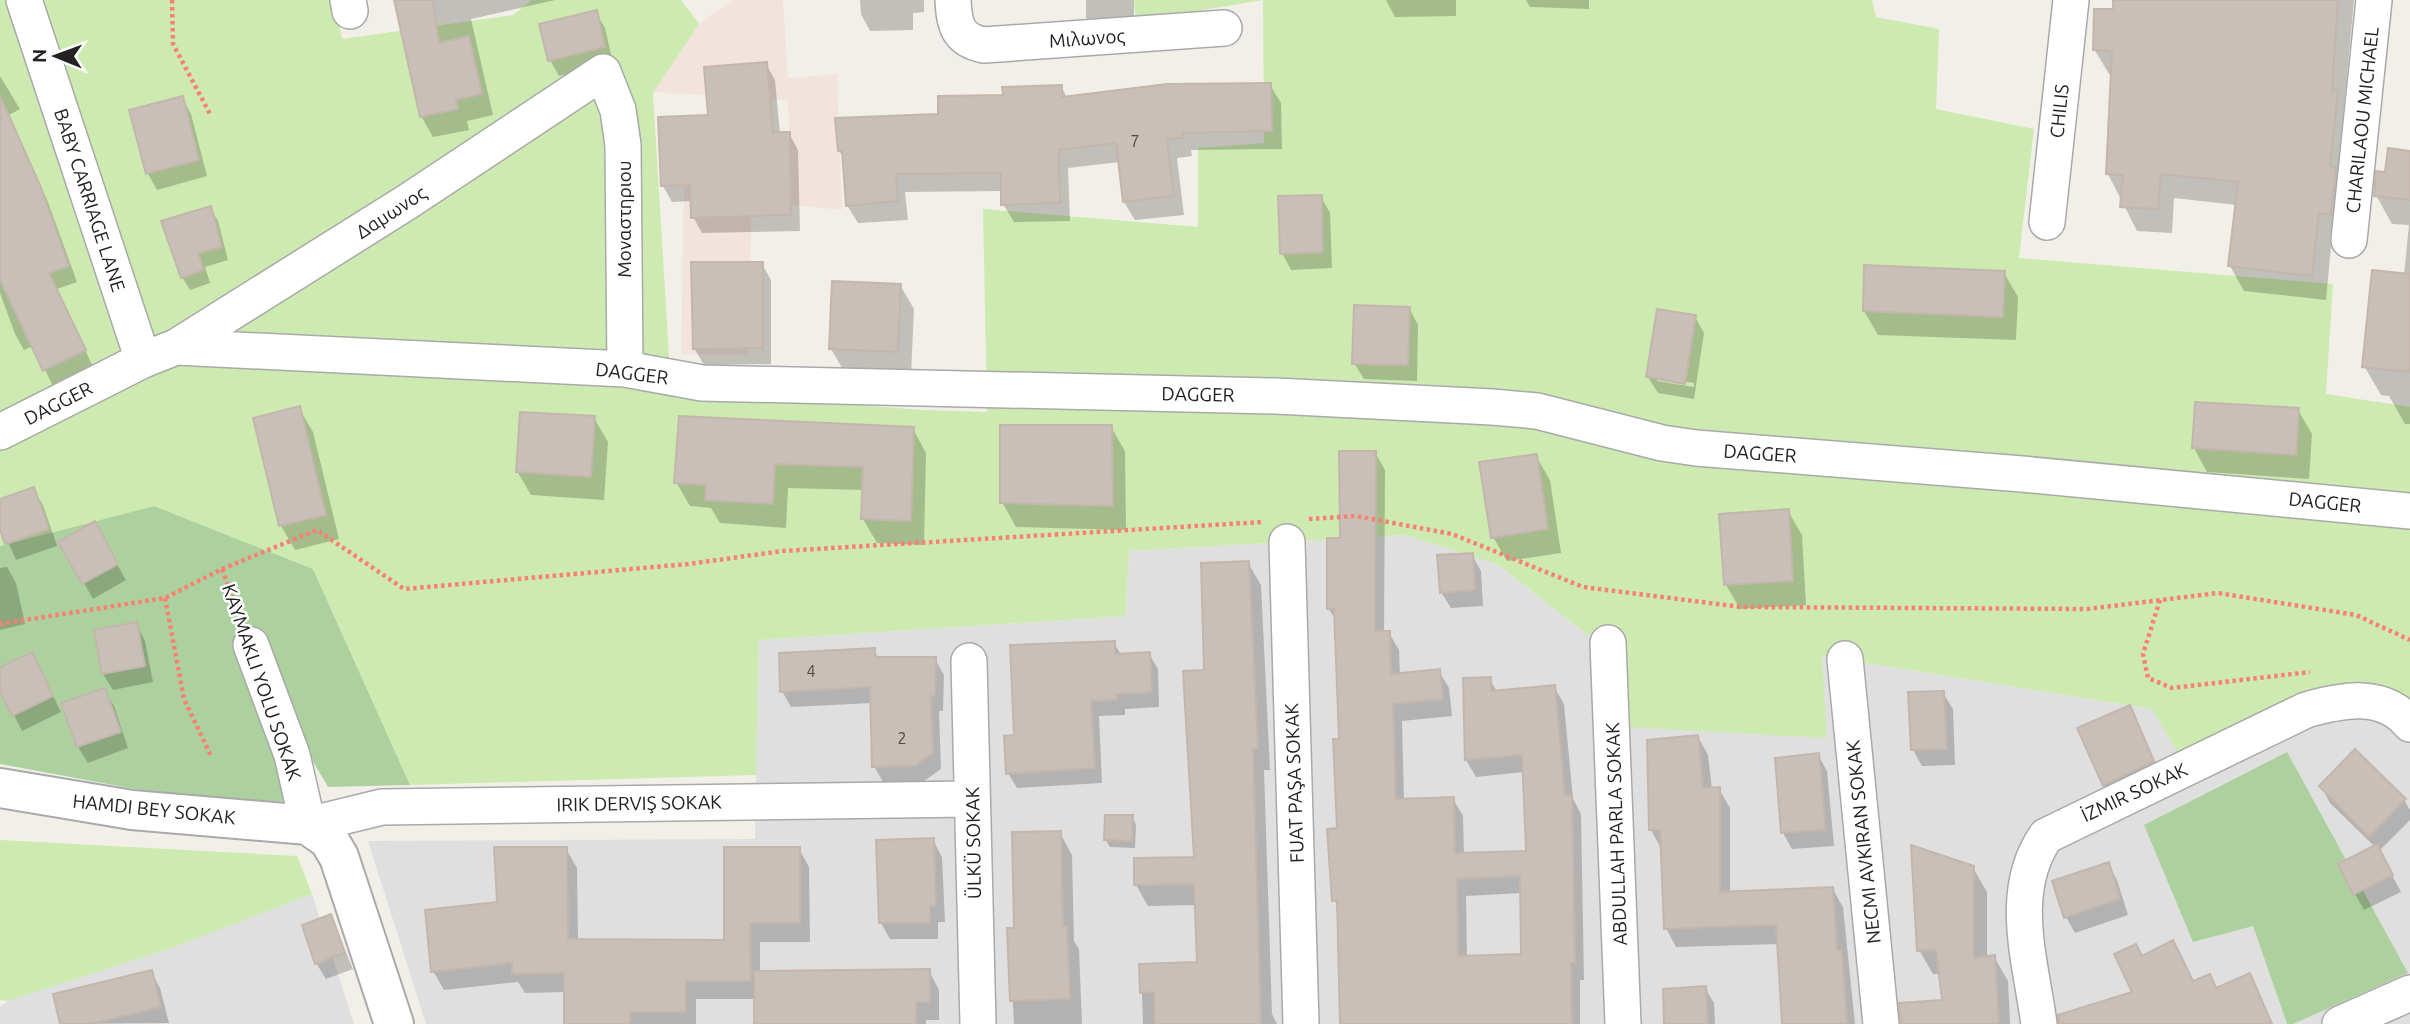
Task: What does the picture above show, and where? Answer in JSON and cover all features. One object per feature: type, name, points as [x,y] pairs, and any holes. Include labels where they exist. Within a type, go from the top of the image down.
[{"type":"street","name":"BABY CARRIAGE LANE","points":[[24,0],[143,360]]},
{"type":"street","name":"CHILIS","points":[[2047,222],[2071,0]]},
{"type":"street","name":"CHARILAOU MICHAEL","points":[[2350,240],[2374,0]]},
{"type":"street","name":"Μιλωνος","points":[[955,14],[963,38],[984,45],[1224,28]]},
{"type":"street","name":"Δαμωνος","points":[[176,347],[407,202],[603,72]]},
{"type":"street","name":"Μοναστηριου","points":[[603,72],[618,110],[623,145],[625,369]]},
{"type":"street","name":"DAGGER","points":[[0,432],[143,360],[176,347],[625,369],[702,383],[1276,396],[1492,407],[1574,419],[1662,443],[1696,448],[2022,474],[2410,511]]},
{"type":"street","name":"FUAT PAŞA SOKAK","points":[[1287,528],[1301,1024]]},
{"type":"street","name":"ABDULLAH PARLA SOKAK","points":[[1608,643],[1623,1024]]},
{"type":"street","points":[[251,645],[292,755],[309,825],[328,840],[339,857],[394,1024]]},
{"type":"street","points":[[1845,660],[1881,1024]]},
{"type":"street","name":"ÜLKÜ SOKAK","points":[[969,661],[978,1024]]},
{"type":"street","name":"İZMIR SOKAK","points":[[2039,1024],[2023,910],[2024,891],[2035,852],[2046,836],[2306,710],[2359,700],[2390,707],[2407,720]]},
{"type":"street","name":"HAMDI BEY SOKAK","points":[[0,788],[132,810],[309,825]]},
{"type":"street","points":[[309,825],[382,807],[971,799]]},
{"type":"street","points":[[2340,1024],[2410,993]]},
{"type":"path","points":[[172,0],[173,44],[210,114]]},
{"type":"path","points":[[0,624],[164,598],[222,569],[317,530],[404,589],[688,564],[783,551],[1287,528],[1356,516],[1452,534],[1583,587],[1741,607],[2087,610],[2218,593],[2357,615],[2410,640]]},
{"type":"path","points":[[222,569],[251,645]]},
{"type":"path","points":[[164,598],[184,699],[212,758]]},
{"type":"path","points":[[2161,600],[2143,654],[2148,678],[2172,688],[2321,670]]},
{"type":"shaded area","points":[[618,0],[681,0],[699,24],[733,0],[783,0],[788,78],[837,74],[842,210],[792,205],[788,100],[616,90]]},
{"type":"shaded area","points":[[684,183],[752,193],[748,355],[681,354]]},
{"type":"shaded area","points":[[1405,535],[1497,564],[1594,640],[1827,738],[1821,656],[2152,709],[2380,683],[2410,712],[2410,1024],[2293,1024],[2408,973],[2253,926],[2287,1024],[426,1024],[368,841],[755,839],[758,640],[1126,616],[1129,551]]},
{"type":"shaded area","points":[[312,894],[354,1024],[0,1024],[0,1006],[8,1001]]},
{"type":"green space","points":[[0,0],[334,0],[342,39],[513,15],[532,0],[681,0],[699,24],[653,93],[671,390],[922,410],[987,412],[983,209],[1198,227],[1198,148],[1264,143],[1263,0],[1872,0],[1876,17],[1939,29],[1936,109],[2034,129],[2019,258],[2333,284],[2326,394],[2410,407],[2410,712],[2380,683],[2323,688],[2178,753],[2152,709],[1822,656],[1827,738],[1627,727],[1594,640],[1497,564],[1405,535],[1129,551],[1126,616],[759,640],[756,775],[410,785],[313,569],[154,506],[0,546]]},
{"type":"green space","points":[[1134,0],[1263,0],[1136,21]]},
{"type":"green space","points":[[154,506],[313,569],[410,785],[328,787],[302,743],[291,802],[167,795],[0,764],[0,546]]},
{"type":"green space","points":[[2287,752],[2408,973],[2293,1024],[2287,1024],[2253,926],[2193,942],[2144,825]]},
{"type":"green space","points":[[0,840],[297,856],[312,894],[168,949],[8,1001],[0,1000]]},
{"type":"building","points":[[394,0],[433,0],[439,43],[469,36],[482,94],[456,100],[458,109],[420,117]]},
{"type":"building","points":[[2113,0],[2338,0],[2332,90],[2338,90],[2330,166],[2336,167],[2331,215],[2319,213],[2312,276],[2228,266],[2238,182],[2161,174],[2158,209],[2120,207],[2123,175],[2106,174],[2112,51],[2093,50],[2094,9],[2113,9]]},
{"type":"building","points":[[597,10],[605,47],[548,61],[539,24]]},
{"type":"building","points":[[767,62],[773,132],[790,132],[791,215],[691,218],[690,185],[661,186],[658,117],[708,115],[704,67]]},
{"type":"building","points":[[1271,83],[1272,131],[1182,133],[1183,138],[1167,139],[1174,196],[1123,202],[1116,143],[1059,150],[1060,203],[1001,205],[1001,173],[896,174],[898,201],[846,206],[842,151],[838,151],[835,118],[938,114],[938,96],[1003,95],[1002,87],[1062,85],[1062,97],[1167,84]]},
{"type":"building","points":[[0,96],[40,185],[69,266],[49,273],[86,350],[43,371],[0,280]]},
{"type":"building","points":[[183,96],[199,160],[146,174],[129,110]]},
{"type":"building","points":[[2388,148],[2410,151],[2410,200],[2374,196],[2376,171],[2385,172]]},
{"type":"building","points":[[1322,195],[1323,252],[1280,254],[1278,196]]},
{"type":"building","points":[[211,206],[222,247],[198,253],[204,270],[181,278],[161,221]]},
{"type":"building","points":[[691,262],[763,262],[763,348],[693,349]]},
{"type":"building","points":[[1864,265],[2005,271],[2003,317],[1863,311]]},
{"type":"building","points":[[2372,270],[2410,274],[2410,372],[2362,367]]},
{"type":"building","points":[[832,281],[901,284],[898,352],[829,349]]},
{"type":"building","points":[[1354,305],[1410,307],[1408,365],[1352,364]]},
{"type":"building","points":[[1657,309],[1696,315],[1685,384],[1646,377]]},
{"type":"building","points":[[2195,402],[2299,408],[2296,455],[2192,448]]},
{"type":"building","points":[[300,406],[326,515],[279,526],[253,418]]},
{"type":"building","points":[[520,412],[595,416],[591,477],[516,472]]},
{"type":"building","points":[[679,416],[914,427],[911,521],[861,519],[863,467],[775,464],[773,504],[705,500],[706,485],[674,483]]},
{"type":"building","points":[[1000,425],[1112,425],[1113,506],[1000,503]]},
{"type":"building","points":[[1339,451],[1376,451],[1375,631],[1390,631],[1391,674],[1440,669],[1443,699],[1393,704],[1396,799],[1454,797],[1455,853],[1526,851],[1522,755],[1465,760],[1463,678],[1491,677],[1491,691],[1555,685],[1565,795],[1572,795],[1575,963],[1571,963],[1572,1024],[1340,1024],[1337,900],[1332,901],[1327,829],[1337,828],[1333,739],[1339,739],[1334,609],[1327,609],[1327,538],[1340,538]],"holes":[[[1520,876],[1521,954],[1458,956],[1457,879]]]},
{"type":"building","points":[[1537,454],[1548,529],[1491,538],[1479,462]]},
{"type":"building","points":[[34,487],[49,529],[5,544],[0,530],[0,499]]},
{"type":"building","points":[[1789,509],[1793,581],[1724,585],[1719,514]]},
{"type":"building","points":[[95,521],[118,564],[82,584],[58,542]]},
{"type":"building","points":[[1473,553],[1475,590],[1440,593],[1437,555]]},
{"type":"building","points":[[1249,561],[1258,749],[1253,749],[1261,1024],[1155,1024],[1154,992],[1140,993],[1139,964],[1197,962],[1194,884],[1134,885],[1134,858],[1194,857],[1183,671],[1204,670],[1201,563]]},
{"type":"building","points":[[137,622],[145,666],[102,674],[94,630]]},
{"type":"building","points":[[1115,641],[1115,654],[1150,652],[1152,692],[1117,694],[1117,700],[1091,701],[1095,768],[1006,774],[1004,736],[1014,735],[1010,645]]},
{"type":"building","points":[[875,648],[875,657],[936,657],[935,696],[931,696],[933,753],[915,766],[872,767],[870,687],[780,692],[779,653]]},
{"type":"building","points":[[32,652],[53,696],[12,716],[0,691],[0,667]]},
{"type":"building","points":[[105,688],[121,732],[77,747],[61,703]]},
{"type":"building","points":[[1944,691],[1947,749],[1911,750],[1908,692]]},
{"type":"building","points":[[2130,705],[2154,761],[2103,786],[2077,728]]},
{"type":"building","points":[[1698,735],[1703,788],[1720,787],[1720,892],[1833,887],[1837,950],[1842,950],[1847,1024],[1782,1024],[1776,925],[1664,929],[1660,830],[1649,830],[1647,740]]},
{"type":"building","points":[[2355,749],[2406,799],[2369,837],[2319,786]]},
{"type":"building","points":[[1819,753],[1826,830],[1781,833],[1775,758]]},
{"type":"building","points":[[1105,815],[1133,815],[1132,841],[1104,840]]},
{"type":"building","points":[[1061,831],[1063,926],[1067,926],[1070,999],[1010,1001],[1007,928],[1014,928],[1012,832]]},
{"type":"building","points":[[934,838],[936,906],[930,906],[930,923],[879,923],[876,840]]},
{"type":"building","points":[[2377,844],[2393,875],[2353,895],[2338,864]]},
{"type":"building","points":[[1911,845],[1974,866],[1974,958],[1995,955],[1999,1024],[1901,1024],[1899,1003],[1942,1000],[1936,950],[1917,951]]},
{"type":"building","points":[[494,847],[567,847],[568,939],[724,940],[724,847],[800,847],[800,923],[750,923],[751,981],[686,981],[686,1012],[630,1012],[630,1024],[564,1024],[564,973],[512,974],[512,963],[431,972],[425,910],[497,902]]},
{"type":"building","points":[[2109,862],[2120,899],[2064,918],[2052,881]]},
{"type":"building","points":[[331,914],[345,953],[315,964],[302,925]]},
{"type":"building","points":[[2173,940],[2193,981],[2210,974],[2216,988],[2250,973],[2272,1024],[2059,1024],[2058,1015],[2132,992],[2114,954],[2136,944],[2142,956]]},
{"type":"building","points":[[930,969],[930,1002],[916,1002],[916,1024],[754,1024],[754,971]]},
{"type":"building","points":[[152,970],[161,1007],[90,1024],[60,1024],[53,994]]},
{"type":"building","points":[[1706,986],[1708,1024],[1664,1024],[1663,989]]}]
